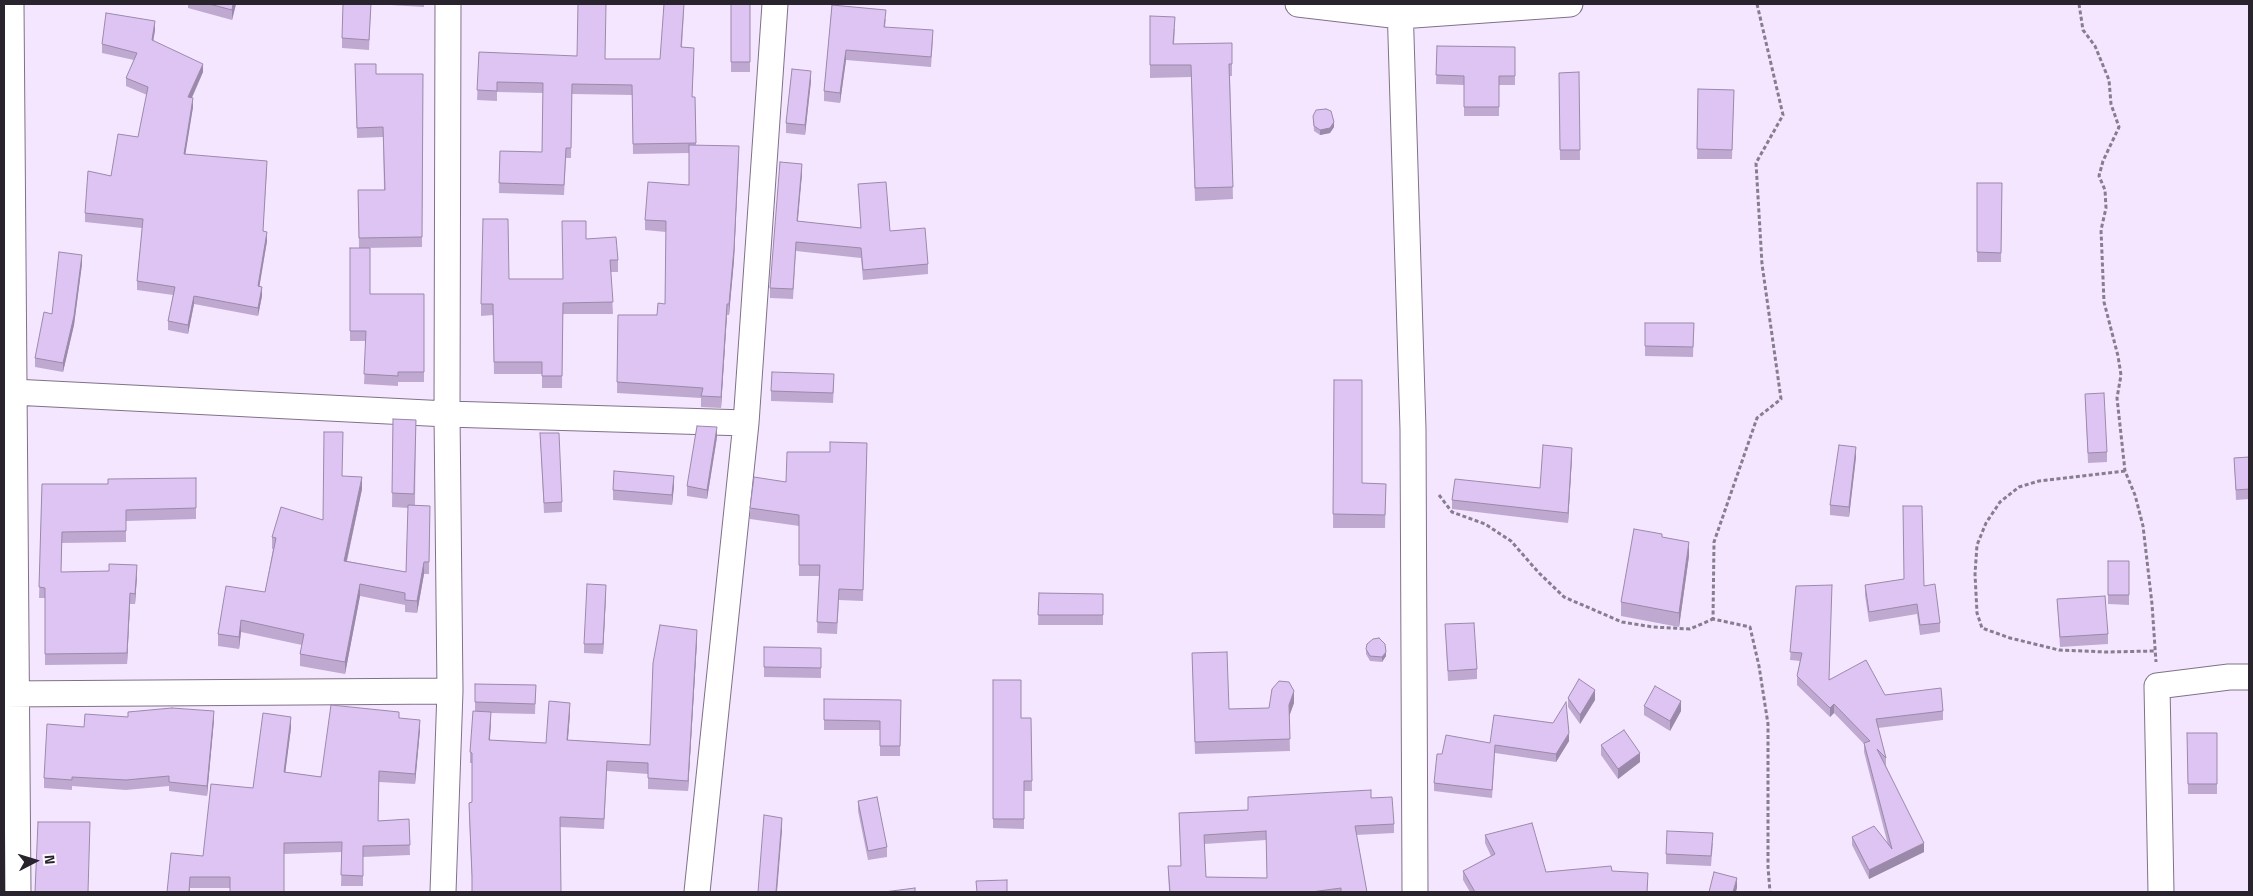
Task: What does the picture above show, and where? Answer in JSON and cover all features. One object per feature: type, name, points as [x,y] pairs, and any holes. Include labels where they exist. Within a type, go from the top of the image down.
[{"type":"street","points":[[11,4],[9,693],[18,892]]},
{"type":"street","points":[[443,892],[450,691],[447,414],[448,4]]},
{"type":"street","points":[[697,892],[746,423],[774,4]]},
{"type":"street","points":[[1298,4],[1400,10],[1570,4]]},
{"type":"street","points":[[1400,10],[1413,429],[1415,892]]},
{"type":"street","points":[[10,381],[447,414],[746,423]]},
{"type":"street","points":[[2161,892],[2157,686],[2229,677],[2249,677]]},
{"type":"street","points":[[9,693],[450,691]]},
{"type":"path","points":[[1713,619],[1714,542],[1757,418],[1782,399],[1762,264],[1756,163],[1783,115],[1756,4]]},
{"type":"path","points":[[2079,4],[2083,30],[2095,46],[2109,80],[2111,104],[2119,127],[2103,161],[2100,176],[2105,190],[2106,208],[2101,230],[2104,302],[2121,375],[2117,398],[2125,471],[2135,495],[2143,526],[2157,686]]},
{"type":"path","points":[[2125,471],[2039,480],[2019,487],[2000,502],[1986,523],[1977,545],[1975,574],[1977,613],[1982,628],[2010,638],[2059,650],[2106,652],[2155,651]]},
{"type":"path","points":[[1437,492],[1452,512],[1485,524],[1511,541],[1539,573],[1564,597],[1622,622],[1690,630],[1713,619],[1750,627],[1759,666],[1768,724],[1768,867],[1770,892]]},
{"type":"building","points":[[209,4],[233,4],[232,10]]},
{"type":"building","points":[[343,4],[371,4],[369,40],[342,38]]},
{"type":"building","points":[[578,4],[606,4],[605,59],[660,59],[664,4],[684,4],[681,47],[694,48],[692,97],[695,97],[696,143],[633,144],[632,85],[572,84],[571,148],[566,148],[564,185],[499,183],[500,151],[542,152],[543,83],[497,82],[497,91],[477,90],[479,52],[577,56]]},
{"type":"building","points":[[731,4],[750,4],[750,62],[731,62]]},
{"type":"building","points":[[832,5],[886,10],[884,27],[933,30],[931,57],[846,50],[840,93],[824,91]]},
{"type":"building","points":[[106,13],[155,21],[152,40],[203,64],[188,97],[193,98],[184,154],[267,161],[263,231],[267,232],[258,286],[262,287],[258,308],[194,296],[188,325],[168,321],[175,287],[137,281],[143,219],[85,213],[88,171],[111,176],[118,134],[138,137],[148,87],[126,78],[137,53],[102,44]]},
{"type":"building","points":[[1150,16],[1175,17],[1173,44],[1232,43],[1232,64],[1229,64],[1233,187],[1195,188],[1191,65],[1150,65]]},
{"type":"building","points":[[1437,46],[1515,47],[1515,76],[1499,76],[1499,107],[1464,107],[1464,76],[1436,75]]},
{"type":"building","points":[[355,64],[376,64],[376,74],[423,74],[422,237],[359,238],[358,190],[385,190],[383,127],[357,128]]},
{"type":"building","points":[[792,69],[811,71],[805,125],[786,123]]},
{"type":"building","points":[[1579,72],[1580,150],[1560,150],[1559,73]]},
{"type":"building","points":[[1698,89],[1734,90],[1732,150],[1697,149]]},
{"type":"building","points":[[1326,109],[1331,111],[1334,122],[1330,128],[1320,130],[1314,126],[1313,116],[1316,110]]},
{"type":"building","points":[[689,145],[739,146],[734,249],[729,304],[727,304],[721,397],[701,396],[703,388],[617,382],[618,315],[657,315],[658,303],[665,304],[666,221],[645,220],[648,182],[689,185]]},
{"type":"building","points":[[780,162],[802,164],[797,221],[861,228],[858,184],[886,182],[890,231],[925,228],[928,264],[863,270],[861,248],[796,242],[793,289],[770,288]]},
{"type":"building","points":[[1977,183],[2002,183],[2001,253],[1977,252]]},
{"type":"building","points":[[483,219],[508,219],[509,279],[563,279],[562,221],[586,221],[586,239],[616,237],[618,260],[610,260],[613,302],[563,303],[562,376],[542,376],[542,362],[494,362],[493,304],[481,304]]},
{"type":"building","points":[[350,248],[370,248],[370,294],[424,294],[424,372],[398,372],[398,376],[364,374],[366,331],[350,331]]},
{"type":"building","points":[[59,252],[82,255],[74,316],[63,363],[35,358],[44,312],[52,314]]},
{"type":"building","points":[[1645,323],[1694,323],[1693,347],[1645,346]]},
{"type":"building","points":[[772,372],[834,374],[833,393],[771,391]]},
{"type":"building","points":[[1334,380],[1362,380],[1362,483],[1386,484],[1385,515],[1333,514]]},
{"type":"building","points":[[2104,393],[2107,452],[2088,453],[2085,394]]},
{"type":"building","points":[[393,419],[416,420],[414,494],[392,493]]},
{"type":"building","points":[[697,426],[717,427],[707,490],[687,486]]},
{"type":"building","points":[[324,432],[343,432],[342,476],[362,477],[344,561],[406,572],[408,505],[430,506],[429,562],[424,562],[417,601],[405,600],[405,593],[360,584],[345,662],[300,654],[304,634],[241,620],[239,637],[218,634],[226,586],[265,592],[276,538],[272,537],[281,507],[323,520]]},
{"type":"building","points":[[540,433],[559,433],[562,502],[544,503]]},
{"type":"building","points":[[830,442],[867,443],[863,590],[839,589],[837,623],[817,622],[820,565],[799,565],[799,515],[750,508],[754,477],[786,482],[787,452],[830,452]]},
{"type":"building","points":[[1543,445],[1572,448],[1568,513],[1452,500],[1455,479],[1540,488]]},
{"type":"building","points":[[1839,445],[1856,447],[1849,507],[1830,505]]},
{"type":"building","points":[[2249,457],[2249,489],[2236,490],[2234,458]]},
{"type":"building","points":[[614,471],[674,476],[672,495],[613,490]]},
{"type":"building","points":[[196,478],[196,508],[126,510],[126,531],[62,532],[61,572],[109,571],[109,564],[137,565],[135,594],[130,593],[127,653],[45,654],[45,588],[39,587],[42,484],[108,484],[108,479]]},
{"type":"building","points":[[1903,506],[1922,506],[1924,586],[1935,584],[1940,623],[1920,625],[1917,604],[1869,612],[1865,585],[1904,579]]},
{"type":"building","points":[[1634,529],[1662,534],[1662,537],[1689,542],[1679,613],[1621,602]]},
{"type":"building","points":[[2108,561],[2129,561],[2129,595],[2108,595]]},
{"type":"building","points":[[587,584],[606,585],[603,644],[584,644]]},
{"type":"building","points":[[1832,585],[1829,680],[1866,660],[1885,695],[1941,688],[1943,711],[1876,719],[1886,758],[1877,749],[1924,843],[1869,870],[1852,837],[1874,826],[1892,849],[1864,743],[1870,741],[1834,704],[1830,708],[1797,676],[1802,653],[1790,652],[1796,586]]},
{"type":"building","points":[[1039,593],[1103,594],[1103,615],[1038,615]]},
{"type":"building","points":[[2105,596],[2108,634],[2060,637],[2057,599]]},
{"type":"building","points":[[1474,623],[1477,669],[1448,671],[1445,624]]},
{"type":"building","points":[[660,625],[697,630],[688,781],[648,778],[648,763],[607,761],[604,819],[560,817],[561,892],[472,892],[469,803],[472,802],[472,753],[470,752],[473,711],[491,712],[489,740],[546,743],[549,701],[570,703],[567,740],[650,745],[653,663]]},
{"type":"building","points":[[1379,638],[1385,644],[1386,652],[1382,657],[1370,656],[1366,649],[1367,644],[1373,639]]},
{"type":"building","points":[[764,647],[821,648],[821,668],[764,667]]},
{"type":"building","points":[[1227,652],[1229,709],[1269,708],[1272,689],[1279,681],[1289,682],[1294,691],[1289,705],[1290,739],[1195,742],[1192,653]]},
{"type":"building","points":[[1579,679],[1595,690],[1580,715],[1568,698]]},
{"type":"building","points":[[993,680],[1021,680],[1021,718],[1031,718],[1032,781],[1024,781],[1024,819],[993,819]]},
{"type":"building","points":[[475,684],[536,685],[535,704],[475,702]]},
{"type":"building","points":[[1655,686],[1681,701],[1670,721],[1644,706]]},
{"type":"building","points":[[824,699],[901,700],[900,746],[880,746],[880,721],[824,720]]},
{"type":"building","points":[[1566,702],[1569,733],[1556,754],[1495,745],[1492,790],[1434,783],[1437,754],[1442,754],[1446,735],[1490,743],[1494,715],[1553,723]]},
{"type":"building","points":[[331,705],[399,712],[399,718],[420,720],[415,774],[379,771],[378,821],[409,819],[410,845],[363,846],[363,876],[341,875],[342,842],[284,843],[284,892],[230,892],[230,877],[190,877],[189,892],[167,892],[171,853],[203,856],[211,784],[253,788],[263,713],[291,717],[284,772],[321,777]]},
{"type":"building","points":[[172,708],[214,711],[207,786],[169,782],[169,776],[126,780],[72,777],[72,780],[44,778],[47,724],[84,727],[85,714],[128,717],[128,712]]},
{"type":"building","points":[[1624,730],[1640,753],[1618,769],[1601,745]]},
{"type":"building","points":[[2187,733],[2217,733],[2217,784],[2188,784]]},
{"type":"building","points":[[1371,790],[1371,798],[1392,797],[1394,824],[1355,826],[1367,892],[1341,892],[1341,888],[1311,892],[1170,892],[1168,866],[1181,866],[1179,813],[1248,810],[1248,797]],"holes":[[[1266,831],[1267,878],[1206,877],[1204,835]]]},
{"type":"building","points":[[877,797],[887,847],[868,851],[858,801]]},
{"type":"building","points":[[764,815],[782,818],[776,892],[758,892]]},
{"type":"building","points":[[38,822],[90,822],[88,892],[35,892]]},
{"type":"building","points":[[1532,823],[1546,872],[1611,866],[1612,871],[1648,873],[1647,892],[1475,892],[1463,871],[1495,854],[1485,835]]},
{"type":"building","points":[[1667,831],[1713,833],[1711,856],[1666,854]]},
{"type":"building","points":[[1714,872],[1737,878],[1733,892],[1709,892]]},
{"type":"building","points":[[1007,880],[1007,892],[977,892],[976,881]]},
{"type":"building","points":[[915,888],[915,892],[884,892]]}]
